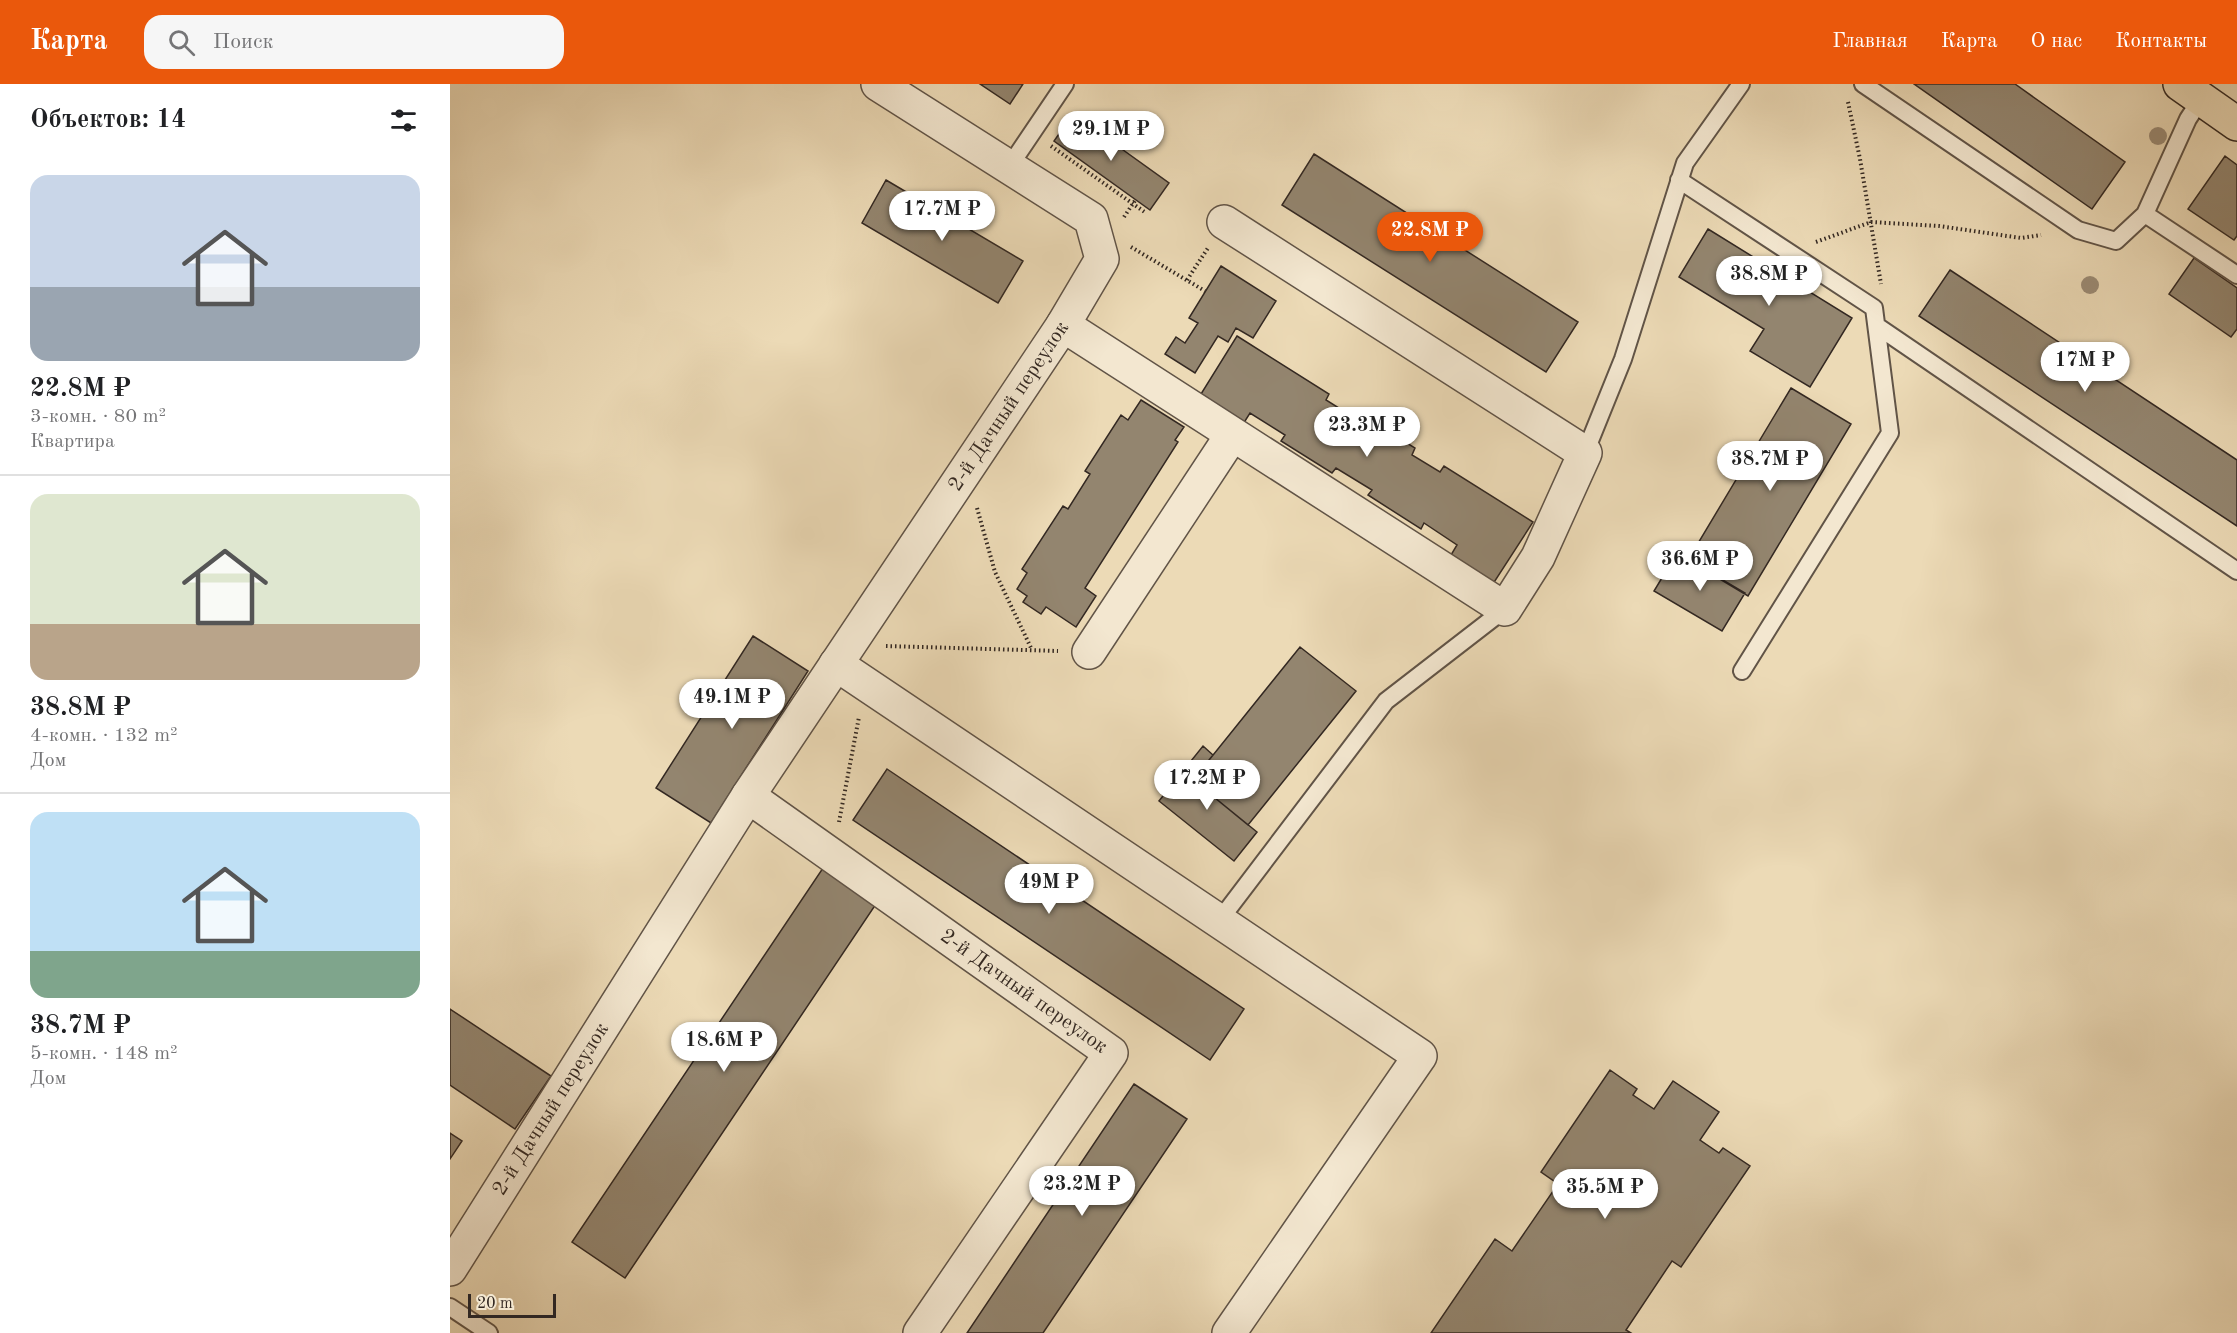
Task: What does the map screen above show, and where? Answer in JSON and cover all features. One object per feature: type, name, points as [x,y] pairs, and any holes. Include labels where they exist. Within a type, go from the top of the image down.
[{"type":"highway","points":[[2190,91],[2237,124]]},
{"type":"street","name":"2-й Дачный переулок","points":[[450,1269],[748,796],[1063,325],[1102,259],[1091,219],[878,84]]},
{"type":"street","points":[[1063,325],[1505,609],[1538,557],[1585,453],[1224,222]]},
{"type":"street","points":[[1089,652],[1232,435]]},
{"type":"street","points":[[836,664],[1420,1056],[1229,1333]]},
{"type":"street","name":"2-й Дачный переулок","points":[[748,796],[1111,1053],[920,1333]]},
{"type":"lane","points":[[1009,167],[1065,84]]},
{"type":"lane","points":[[1585,453],[1623,358],[1685,163],[1741,84]]},
{"type":"lane","points":[[1863,84],[2078,230],[2116,241],[2145,214],[2188,119],[2190,91]]},
{"type":"lane","points":[[1679,180],[1875,308],[1890,433],[1742,670]]},
{"type":"lane","points":[[2145,214],[2237,275]]},
{"type":"lane","points":[[1877,326],[2237,572]]},
{"type":"lane","points":[[1220,921],[1386,701],[1505,609]]},
{"type":"lane","points":[[450,1307],[489,1333]]},
{"type":"path","points":[[1846,95],[1860,159],[1881,287],[1875,308]]},
{"type":"path","points":[[1051,146],[1134,202],[1146,213]]},
{"type":"path","points":[[1122,220],[1134,202]]},
{"type":"path","points":[[1789,252],[1871,222],[1939,226],[2021,238],[2078,230]]},
{"type":"path","points":[[1122,242],[1206,291]]},
{"type":"path","points":[[976,504],[995,572],[1032,650]]},
{"type":"path","points":[[882,646],[1089,652]]},
{"type":"path","points":[[832,856],[861,707]]},
{"type":"building","points":[[980,84],[1023,84],[1010,104]]},
{"type":"building","points":[[1914,84],[2015,84],[2125,162],[2092,209]]},
{"type":"building","points":[[1073,114],[1169,183],[1150,210],[1054,141]]},
{"type":"building","points":[[1314,154],[1578,322],[1546,372],[1282,205]]},
{"type":"building","points":[[2225,156],[2237,165],[2237,236],[2234,240],[2188,209]]},
{"type":"building","points":[[886,180],[1023,261],[998,303],[862,223]]},
{"type":"building","points":[[1708,229],[1852,318],[1810,387],[1750,351],[1764,329],[1679,277]]},
{"type":"building","points":[[2194,258],[2237,288],[2237,329],[2231,337],[2169,294]]},
{"type":"building","points":[[1221,266],[1276,301],[1253,338],[1236,328],[1228,342],[1218,336],[1195,373],[1165,354],[1176,337],[1185,343],[1198,323],[1189,318]]},
{"type":"building","points":[[1950,270],[2237,460],[2237,526],[1919,316]]},
{"type":"building","points":[[1237,336],[1329,394],[1326,400],[1353,417],[1356,411],[1415,448],[1412,455],[1440,472],[1444,466],[1533,522],[1491,587],[1448,560],[1457,545],[1424,523],[1421,529],[1368,495],[1372,490],[1336,468],[1332,473],[1281,441],[1285,435],[1250,413],[1240,429],[1196,402]]},
{"type":"building","points":[[1791,388],[1851,424],[1748,596],[1688,560]]},
{"type":"building","points":[[1141,400],[1184,427],[1175,440],[1178,442],[1085,588],[1096,596],[1076,627],[1046,607],[1041,614],[1023,602],[1027,596],[1017,589],[1027,573],[1022,569],[1063,506],[1068,509],[1090,474],[1085,471],[1121,415],[1128,420]]},
{"type":"building","points":[[1677,553],[1745,593],[1722,631],[1654,591]]},
{"type":"building","points":[[753,636],[808,671],[711,823],[656,788]]},
{"type":"building","points":[[1300,647],[1356,691],[1248,825],[1193,780]]},
{"type":"building","points":[[1203,746],[1213,755],[1193,780],[1257,832],[1234,861],[1159,801]]},
{"type":"building","points":[[887,769],[1244,1009],[1210,1060],[853,820]]},
{"type":"building","points":[[823,868],[876,904],[625,1278],[572,1242]]},
{"type":"building","points":[[450,1009],[551,1076],[515,1129],[450,1085]]},
{"type":"building","points":[[1610,1070],[1637,1089],[1633,1095],[1654,1109],[1673,1081],[1719,1112],[1700,1140],[1719,1153],[1723,1148],[1750,1166],[1681,1267],[1672,1261],[1626,1330],[1631,1333],[1431,1333],[1495,1239],[1512,1251],[1558,1184],[1541,1172]]},
{"type":"building","points":[[1134,1084],[1187,1119],[1043,1333],[967,1333]]},
{"type":"building","points":[[450,1133],[462,1141],[450,1159]]}]
